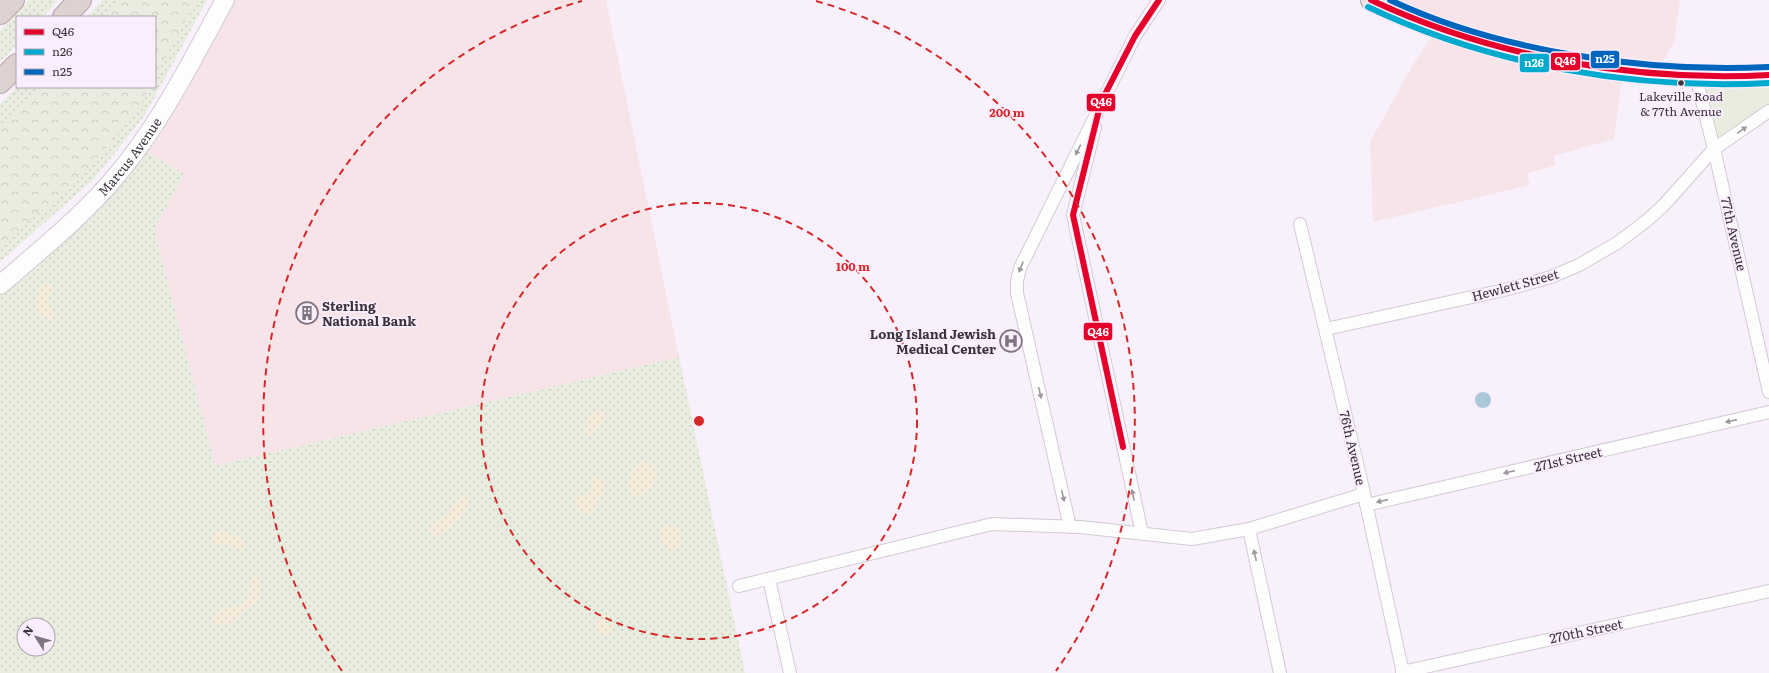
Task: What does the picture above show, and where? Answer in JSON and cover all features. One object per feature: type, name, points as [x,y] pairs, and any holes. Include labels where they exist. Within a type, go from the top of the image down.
[{"type":"highway","points":[[0,13],[13,0]]},
{"type":"highway","points":[[65,16],[80,0]]},
{"type":"highway","points":[[0,82],[16,66]]},
{"type":"main road","name":"Marcus Avenue","points":[[0,285],[90,204],[128,161],[159,118],[225,0]]},
{"type":"main road","points":[[1371,0],[1458,37],[1516,52],[1556,60],[1655,74],[1696,77],[1736,78],[1769,75]]},
{"type":"street","points":[[1070,527],[1017,293],[1017,281],[1020,268],[1101,102],[1135,36],[1159,0]]},
{"type":"street","name":"77th Avenue","points":[[1696,77],[1714,149],[1769,392]]},
{"type":"street","points":[[1101,102],[1073,215],[1142,533]]},
{"type":"street","name":"Hewlett Street","points":[[1326,329],[1504,290],[1551,277],[1579,265],[1617,244],[1646,222],[1663,206],[1714,149],[1769,110]]},
{"type":"street","name":"76th Avenue","points":[[1300,224],[1326,329],[1365,500],[1402,672]]},
{"type":"street","name":"271st Street","points":[[739,586],[992,524],[1070,527],[1192,539],[1249,529],[1365,500],[1769,412]]},
{"type":"street","points":[[1249,529],[1280,673]]},
{"type":"street","points":[[769,579],[790,673]]},
{"type":"street","name":"270th Street","points":[[1402,672],[1769,591]]},
{"type":"shaded area","points":[[225,0],[606,0],[679,357],[215,466],[154,229],[184,174],[139,147]]},
{"type":"shaded area","points":[[1371,0],[1680,0],[1674,43],[1655,74],[1623,70],[1614,139],[1553,156],[1556,165],[1527,173],[1530,185],[1373,222],[1370,142],[1414,63],[1437,28]]},
{"type":"green space","points":[[29,0],[58,0],[44,16],[16,16],[16,45],[0,62],[0,31]]},
{"type":"green space","points":[[103,0],[207,0],[145,115],[95,178],[0,262],[0,104],[16,88],[156,88],[156,16],[87,16]]},
{"type":"green space","points":[[118,0],[197,0],[156,75],[156,16],[105,16]]},
{"type":"green space","points":[[1769,75],[1769,110],[1714,149],[1696,77]]},
{"type":"green space","points":[[38,88],[149,88],[137,111],[82,176],[0,246],[0,125]]},
{"type":"green space","points":[[139,147],[184,174],[154,229],[215,466],[679,357],[745,673],[0,673],[0,285]]},
{"type":"sand","points":[[45,283],[51,284],[54,289],[47,300],[55,311],[54,318],[51,320],[40,317],[36,303],[38,290]]},
{"type":"sand","points":[[595,410],[604,412],[606,418],[594,434],[588,437],[585,430],[586,422]]},
{"type":"sand","points":[[645,460],[656,467],[657,472],[654,483],[648,492],[643,495],[633,496],[628,486],[630,475],[636,465]]},
{"type":"sand","points":[[594,475],[603,479],[606,487],[593,511],[586,516],[577,509],[574,499],[577,496],[586,494],[589,491]]},
{"type":"sand","points":[[464,495],[470,503],[463,514],[451,527],[435,537],[428,530],[431,523],[443,517],[456,501]]},
{"type":"sand","points":[[667,524],[676,526],[681,534],[680,547],[670,552],[662,542],[659,533]]},
{"type":"sand","points":[[223,529],[230,534],[239,536],[246,544],[245,550],[240,551],[225,544],[213,544],[210,537],[213,533]]},
{"type":"sand","points":[[255,576],[258,577],[260,588],[257,601],[228,624],[224,626],[215,623],[212,619],[216,611],[244,603],[249,595],[250,579]]},
{"type":"sand","points":[[603,613],[609,616],[613,628],[610,636],[604,635],[596,628],[595,623]]},
{"type":"water","points":[[1483,392],[1489,394],[1491,400],[1489,406],[1483,408],[1477,406],[1475,400],[1477,394]]},
{"type":"transit line","name":"Q46","points":[[1123,447],[1073,215],[1101,102],[1135,36],[1159,0]]},
{"type":"transit line","name":"Q46","points":[[1371,0],[1417,20],[1465,37],[1515,51],[1565,62],[1667,74],[1718,76],[1769,75]]},
{"type":"transit line","name":"n25","points":[[1390,0],[1433,18],[1478,33],[1526,46],[1575,55],[1624,62],[1674,66],[1722,68],[1769,67]]},
{"type":"transit line","name":"n26","points":[[1368,7],[1415,27],[1463,44],[1513,58],[1564,69],[1615,77],[1667,82],[1718,84],[1769,83]]},
{"type":"place","name":"Lakeville Road & 77th Avenue","points":[[1681,83]]},
{"type":"place","name":"Sterling National Bank","points":[[307,313]]},
{"type":"place","name":"Long Island Jewish Medical Center","points":[[1011,341]]}]
